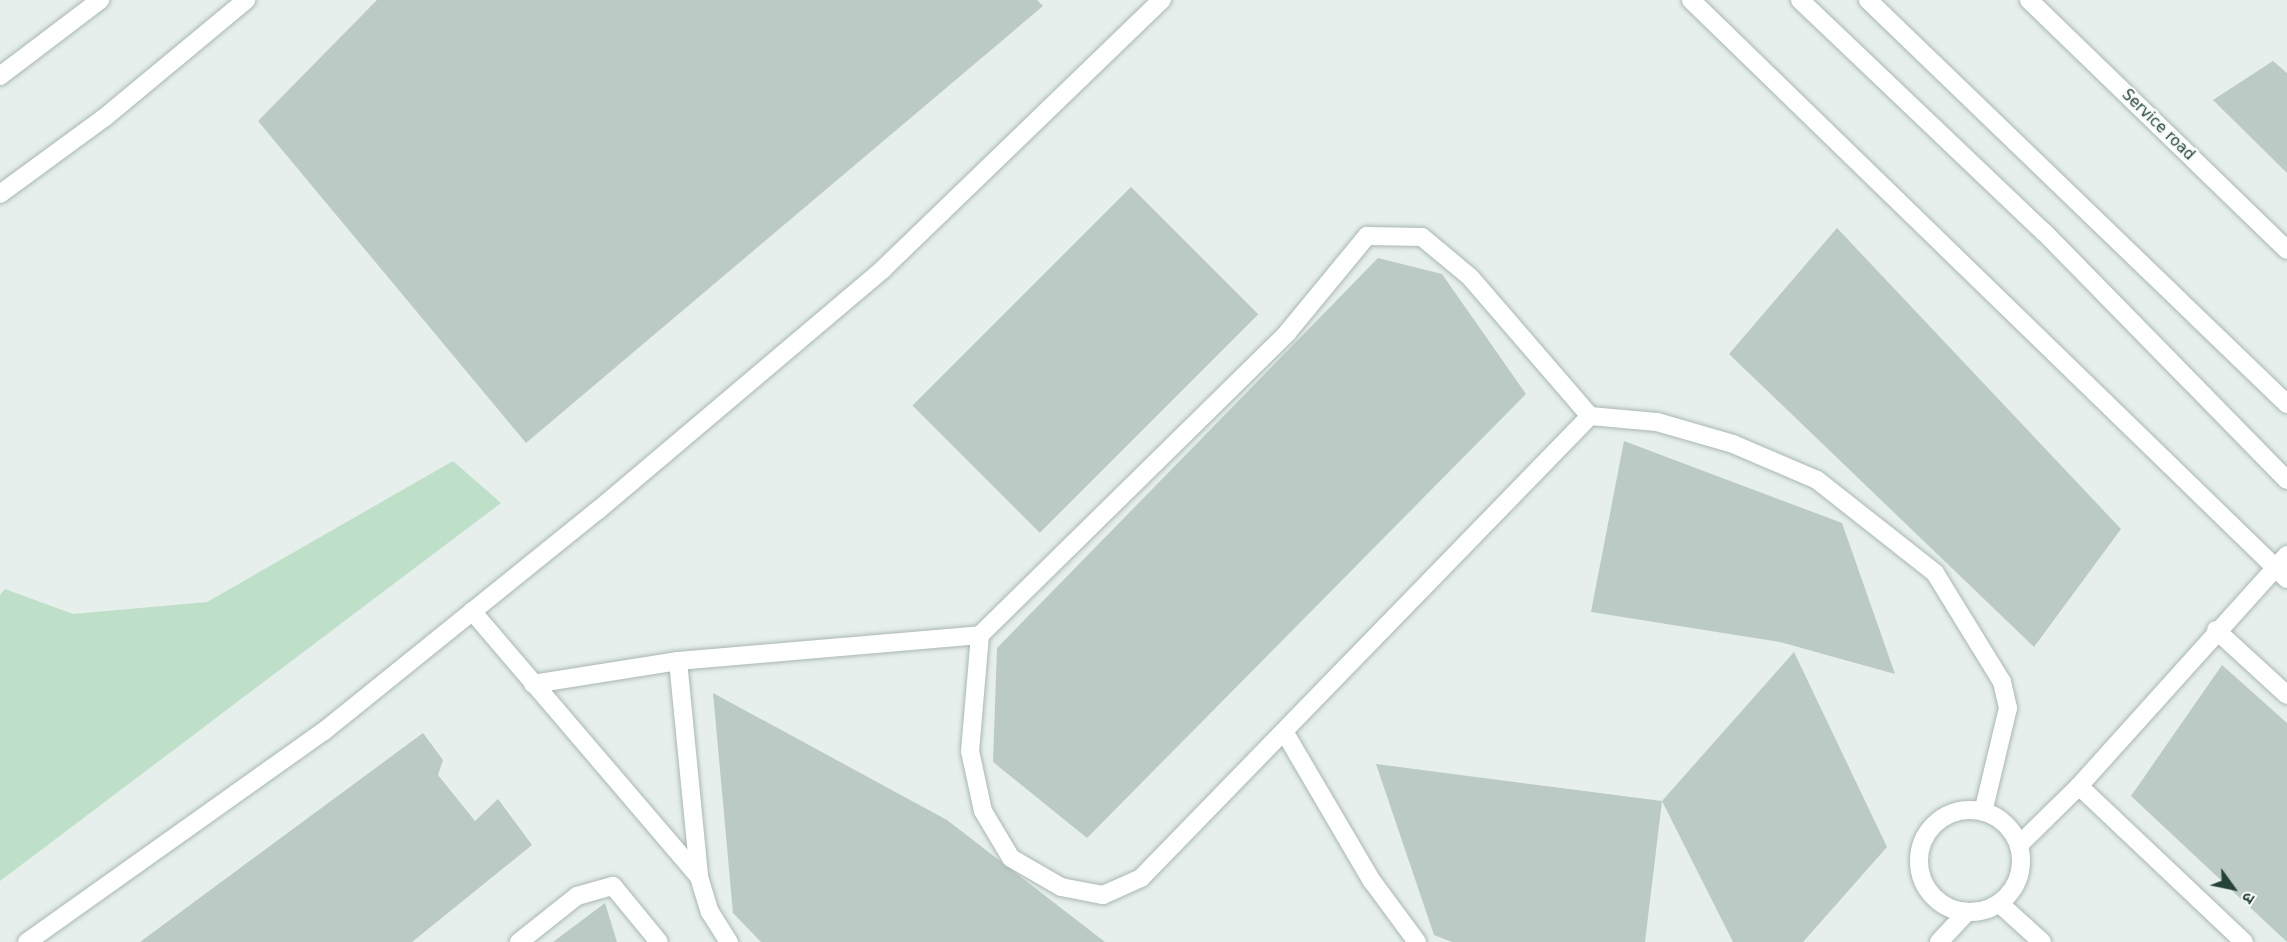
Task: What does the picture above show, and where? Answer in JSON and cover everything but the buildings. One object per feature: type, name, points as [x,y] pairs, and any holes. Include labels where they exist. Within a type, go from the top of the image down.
[{"type":"street","points":[[0,76],[100,0]]},
{"type":"street","points":[[0,194],[104,118],[246,0]]},
{"type":"street","points":[[27,942],[324,731],[472,611],[883,269],[1162,0]]},
{"type":"street","points":[[1691,0],[2283,567],[2216,630],[2079,786],[2019,845]]},
{"type":"street","points":[[1800,0],[2044,232],[2287,480]]},
{"type":"street","points":[[1868,0],[2287,404]]},
{"type":"street","name":"Service road","points":[[2029,0],[2287,250]]},
{"type":"street","points":[[533,684],[678,661],[980,635],[1287,333],[1367,236],[1422,237],[1470,277],[1590,416],[1678,428],[1733,444],[1817,480],[1935,573],[2002,682],[2008,708],[1983,812]]},
{"type":"street","points":[[980,635],[970,751],[983,811],[1011,858],[1061,887],[1103,895],[1141,878],[1285,733],[1590,416]]},
{"type":"street","points":[[472,611],[699,877]]},
{"type":"street","points":[[2216,630],[2287,695]]},
{"type":"street","points":[[678,661],[699,877],[710,912],[729,942]]},
{"type":"street","points":[[1285,733],[1372,881],[1417,942]]},
{"type":"street","points":[[2079,786],[2244,942]]},
{"type":"street","points":[[1966,810],[1983,812],[2010,830],[2019,845],[2018,878],[1999,903],[1967,912],[1950,909],[1931,893],[1920,871],[1919,854],[1935,824],[1949,815],[1966,810]]},
{"type":"street","points":[[519,942],[577,896],[613,886],[659,942]]},
{"type":"street","points":[[1999,903],[2042,942]]},
{"type":"street","points":[[1939,942],[1967,912]]},
{"type":"green space","points":[[453,461],[501,503],[0,881],[0,595],[5,589],[73,614],[207,602]]}]
